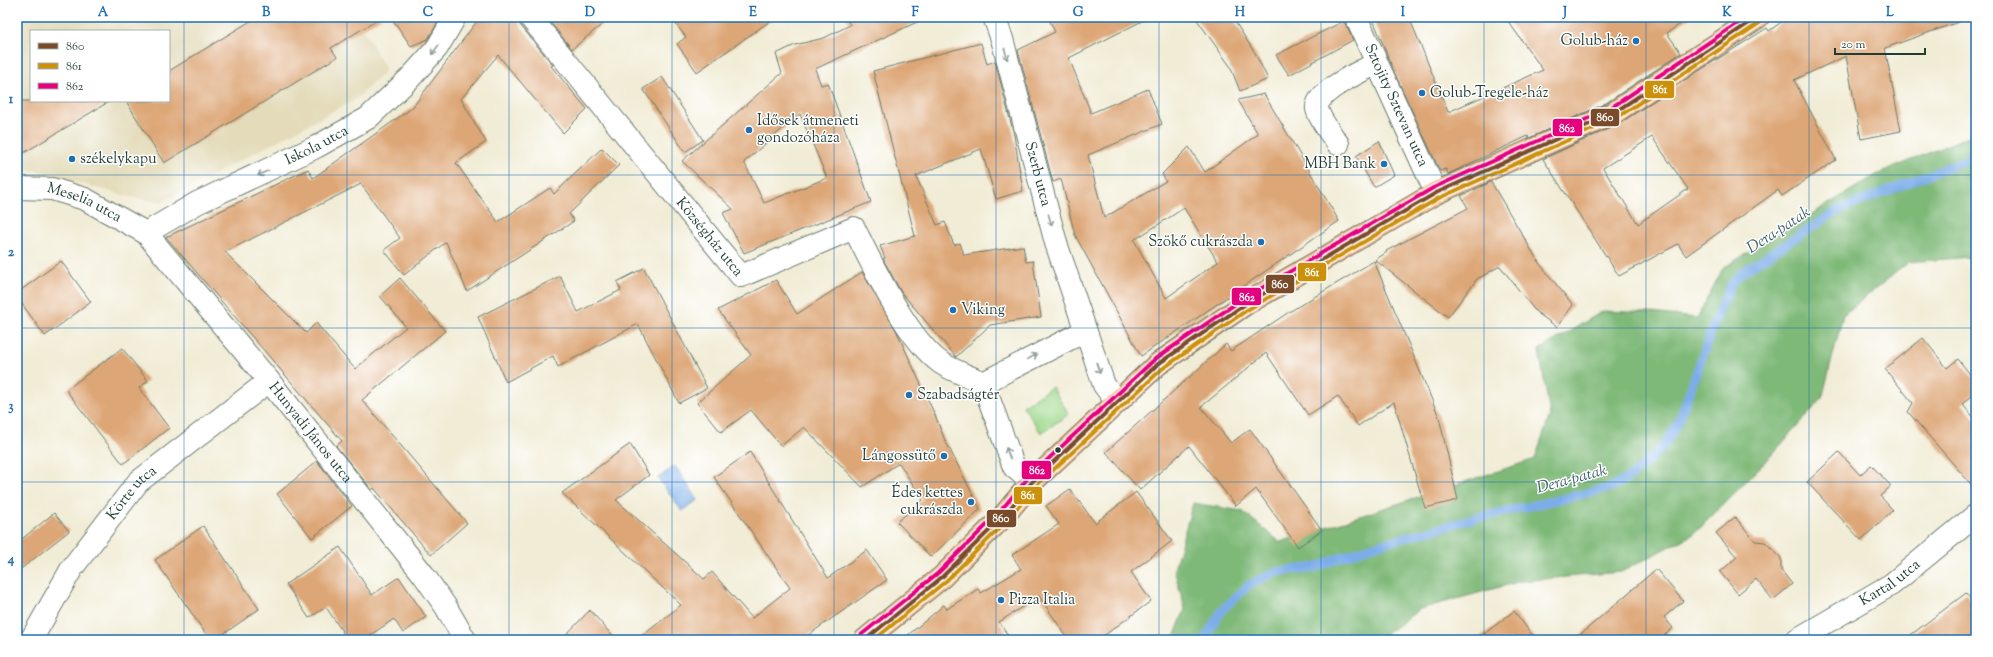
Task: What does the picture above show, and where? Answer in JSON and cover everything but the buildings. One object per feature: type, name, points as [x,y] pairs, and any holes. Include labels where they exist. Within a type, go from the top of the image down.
[{"type":"main road","points":[[865,640],[942,577],[1001,519],[1032,482],[1158,364],[1244,305],[1436,193],[1612,114],[1758,17]]},
{"type":"street","name":"Iskola utca","points":[[146,233],[197,203],[316,147],[368,118],[410,78],[437,48],[455,17]]},
{"type":"street","name":"Községház utca","points":[[530,17],[741,276],[854,228],[898,311],[919,341],[941,363],[982,383]]},
{"type":"street","name":"Szerb utca","points":[[994,17],[1002,38],[1056,243],[1104,385],[1117,402]]},
{"type":"street","name":"Sztojity Sztevan utca","points":[[1356,17],[1436,193]]},
{"type":"street","points":[[1338,144],[1319,113],[1317,107],[1319,99],[1324,93],[1377,63]]},
{"type":"street","name":"Meselia utca","points":[[17,188],[52,189],[85,199],[146,233]]},
{"type":"street","name":"Hunyadi János utca","points":[[146,233],[269,381],[423,574],[446,607],[465,640]]},
{"type":"street","points":[[1032,482],[1014,467],[982,383],[1085,331]]},
{"type":"street","name":"Körte utca","points":[[31,640],[72,568],[138,482],[269,381]]},
{"type":"street","name":"Kartal utca","points":[[1796,640],[1892,584],[1976,515]]},
{"type":"shaded area","points":[[17,17],[357,17],[386,70],[356,99],[162,202],[130,197],[36,171],[17,170]]},
{"type":"green space","points":[[1976,133],[1976,253],[1971,257],[1909,262],[1843,315],[1822,399],[1767,460],[1694,534],[1621,572],[1522,581],[1420,609],[1378,640],[1173,640],[1185,609],[1174,569],[1193,503],[1242,511],[1280,542],[1535,459],[1550,415],[1539,350],[1603,311],[1652,313],[1697,318],[1723,268],[1876,175]]},
{"type":"green space","points":[[1052,387],[1069,414],[1041,433],[1023,406]]},
{"type":"water","points":[[675,466],[698,500],[682,511],[658,478]]},
{"type":"waterway","name":"Dera-patak","points":[[1204,640],[1222,610],[1249,585],[1275,572],[1317,567],[1370,547],[1472,519],[1610,488],[1633,475],[1663,447],[1678,423],[1719,310],[1731,285],[1741,273],[1837,211],[1976,156]]},
{"type":"transit line","name":"862","points":[[861,635],[938,573],[997,515],[1028,478],[1155,359],[1241,300],[1433,188],[1609,109],[1747,17]]},
{"type":"transit line","name":"860","points":[[865,640],[942,577],[1001,519],[1032,482],[1158,364],[1244,305],[1436,193],[1612,114],[1758,17]]},
{"type":"transit line","name":"861","points":[[874,640],[946,581],[1005,523],[1036,486],[1162,369],[1247,310],[1439,198],[1615,119],[1761,22]]},
{"type":"place","name":"Golub-ház","points":[[1636,41]]},
{"type":"place","name":"Golub-Tregele-ház","points":[[1422,93]]},
{"type":"place","name":"Idősek átmeneti gondozóháza","points":[[749,130]]},
{"type":"place","name":"székelykapu","points":[[72,159]]},
{"type":"place","name":"MBH Bank","points":[[1384,164]]},
{"type":"place","name":"Szökő cukrászda","points":[[1261,242]]},
{"type":"place","name":"Viking","points":[[953,310]]},
{"type":"place","name":"Szabadságtér","points":[[909,395]]},
{"type":"place","name":"Lángossütő","points":[[944,456]]},
{"type":"place","name":"Édes kettes cukrászda","points":[[971,502]]},
{"type":"place","name":"Pizza Italia","points":[[1001,600]]}]
